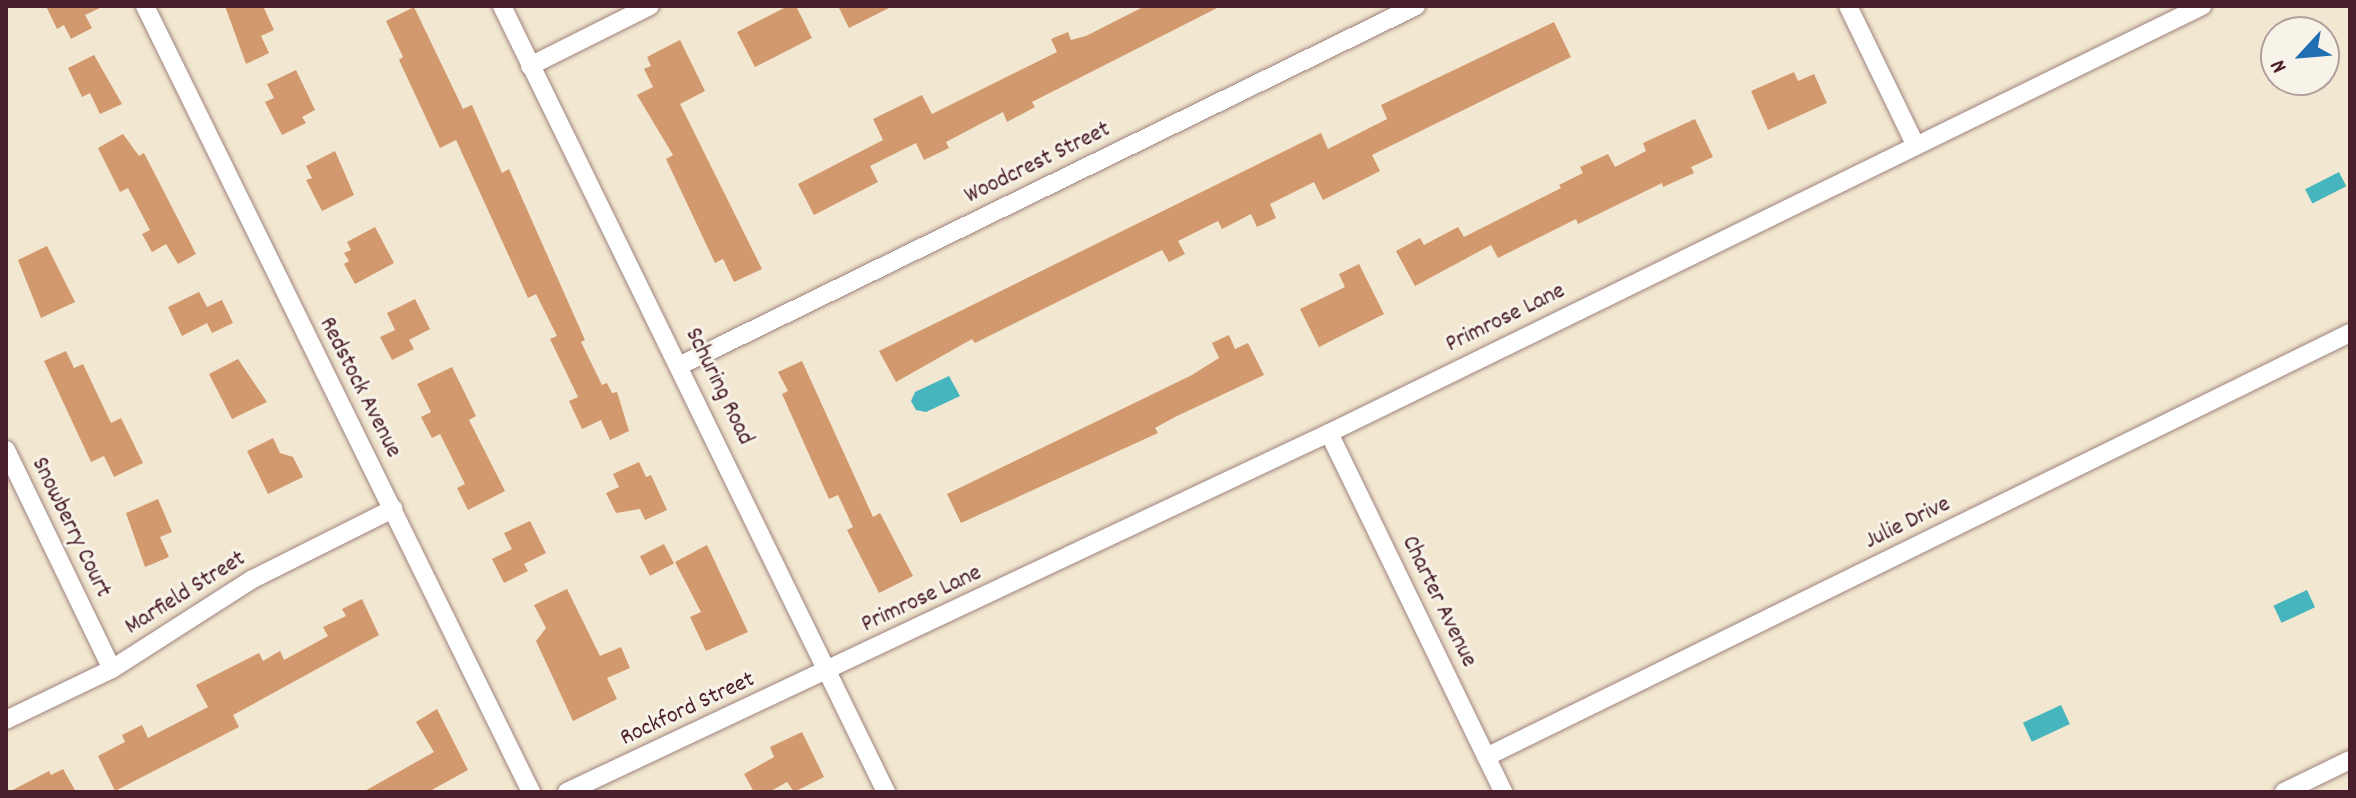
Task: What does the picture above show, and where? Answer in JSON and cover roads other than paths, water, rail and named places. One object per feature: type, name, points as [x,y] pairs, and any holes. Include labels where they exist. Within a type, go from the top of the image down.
[{"type":"street","name":"Redstock Avenue","points":[[145,6],[531,792]]},
{"type":"street","name":"Schuring Road","points":[[502,6],[681,365],[886,792]]},
{"type":"street","points":[[530,66],[650,6]]},
{"type":"street","name":"Woodcrest Street","points":[[681,365],[1416,6]]},
{"type":"street","points":[[1848,6],[1915,144]]},
{"type":"street","name":"Primrose Lane","points":[[828,671],[1329,433],[2202,6]]},
{"type":"street","name":"Julie Drive","points":[[1486,757],[2350,333]]},
{"type":"street","name":"Charter Avenue","points":[[1329,433],[1503,792]]},
{"type":"street","name":"Snowberry Court","points":[[6,450],[112,669]]},
{"type":"street","name":"Marfield Street","points":[[6,720],[112,669],[253,579],[393,509]]},
{"type":"street","name":"Rockford Street","points":[[567,792],[828,671]]},
{"type":"street","points":[[2284,792],[2350,760]]},
{"type":"water","points":[[2339,172],[2346,186],[2312,204],[2305,189]]},
{"type":"water","points":[[949,376],[960,396],[926,412],[916,410],[911,401],[915,392]]},
{"type":"water","points":[[2307,590],[2315,607],[2281,623],[2273,606]]},
{"type":"water","points":[[2061,705],[2070,724],[2032,742],[2023,723]]}]
